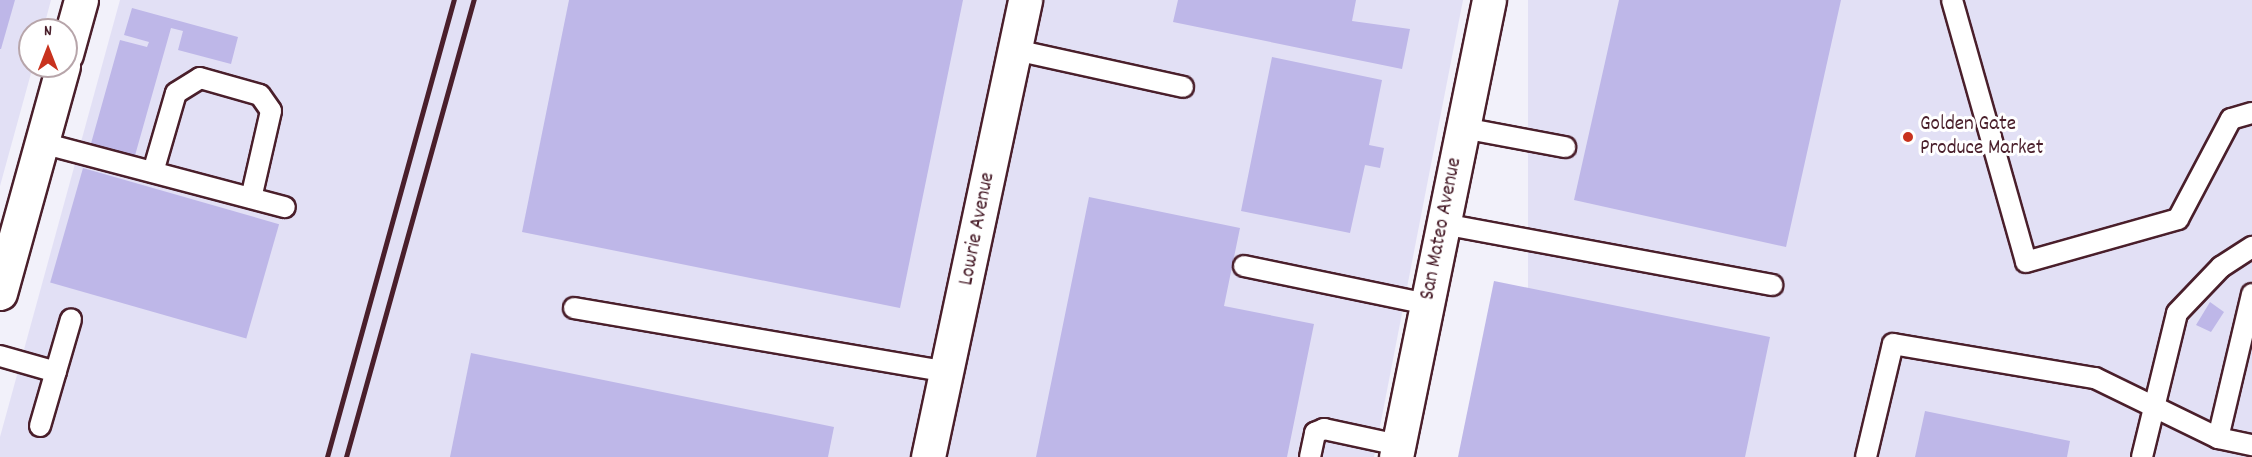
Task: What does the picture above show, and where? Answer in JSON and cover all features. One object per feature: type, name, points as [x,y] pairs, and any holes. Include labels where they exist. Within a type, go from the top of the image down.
[{"type":"street","points":[[76,18],[81,0]]},
{"type":"street","name":"Lowrie Avenue","points":[[928,457],[950,372],[1025,0]]},
{"type":"street","name":"San Mateo Avenue","points":[[1397,451],[1489,0]]},
{"type":"street","points":[[0,293],[60,78]]},
{"type":"lane","points":[[1952,0],[2026,262],[2178,219],[2231,119],[2252,115]]},
{"type":"lane","points":[[1015,50],[1183,87]]},
{"type":"lane","points":[[153,172],[176,93],[200,78],[260,95],[271,111],[251,198]]},
{"type":"lane","points":[[1463,128],[1565,147]]},
{"type":"lane","points":[[42,143],[285,207]]},
{"type":"lane","points":[[1443,224],[1772,285]]},
{"type":"lane","points":[[2142,457],[2153,401],[2177,313],[2221,267],[2252,247]]},
{"type":"lane","points":[[1244,266],[1427,304]]},
{"type":"lane","points":[[2218,438],[2252,294]]},
{"type":"lane","points":[[574,308],[950,372]]},
{"type":"lane","points":[[40,426],[72,319]]},
{"type":"lane","points":[[1866,457],[1893,344],[2095,378],[2153,401],[2218,438],[2252,445]]},
{"type":"lane","points":[[0,356],[56,372]]},
{"type":"lane","points":[[1310,457],[1315,433],[1324,429],[1397,451]]},
{"type":"shaded area","points":[[0,0],[51,0],[46,18],[18,18],[18,78],[30,78],[0,186]]},
{"type":"shaded area","points":[[120,0],[1463,0],[1374,457],[0,457],[0,437]]},
{"type":"shaded area","points":[[1528,0],[2252,0],[2252,457],[1528,457]]},
{"type":"building","points":[[0,0],[15,0],[1,49],[0,49]]},
{"type":"building","points":[[569,0],[963,0],[900,308],[522,232]]},
{"type":"building","points":[[1178,0],[1356,0],[1352,21],[1410,29],[1402,69],[1173,22]]},
{"type":"building","points":[[1619,0],[1841,0],[1786,247],[1574,200]]},
{"type":"building","points":[[132,8],[238,37],[231,64],[178,50],[183,31],[171,28],[134,159],[90,147],[120,40],[147,47],[149,42],[124,35]]},
{"type":"building","points":[[1272,57],[1382,80],[1369,145],[1384,148],[1380,168],[1365,165],[1350,233],[1241,211]]},
{"type":"building","points":[[83,168],[279,224],[246,339],[50,282]]},
{"type":"building","points":[[1089,197],[1240,228],[1224,306],[1314,324],[1287,457],[1036,457]]},
{"type":"building","points":[[1494,281],[1770,337],[1745,457],[1458,457]]},
{"type":"building","points":[[2210,302],[2224,312],[2211,332],[2196,325]]},
{"type":"building","points":[[471,353],[834,427],[828,457],[450,457]]},
{"type":"building","points":[[1925,411],[2070,441],[2067,457],[1915,457]]},
{"type":"railway","points":[[327,457],[454,0]]},
{"type":"railway","points":[[346,457],[474,0]]},
{"type":"place","name":"Golden Gate Produce Market","points":[[1908,137]]}]
